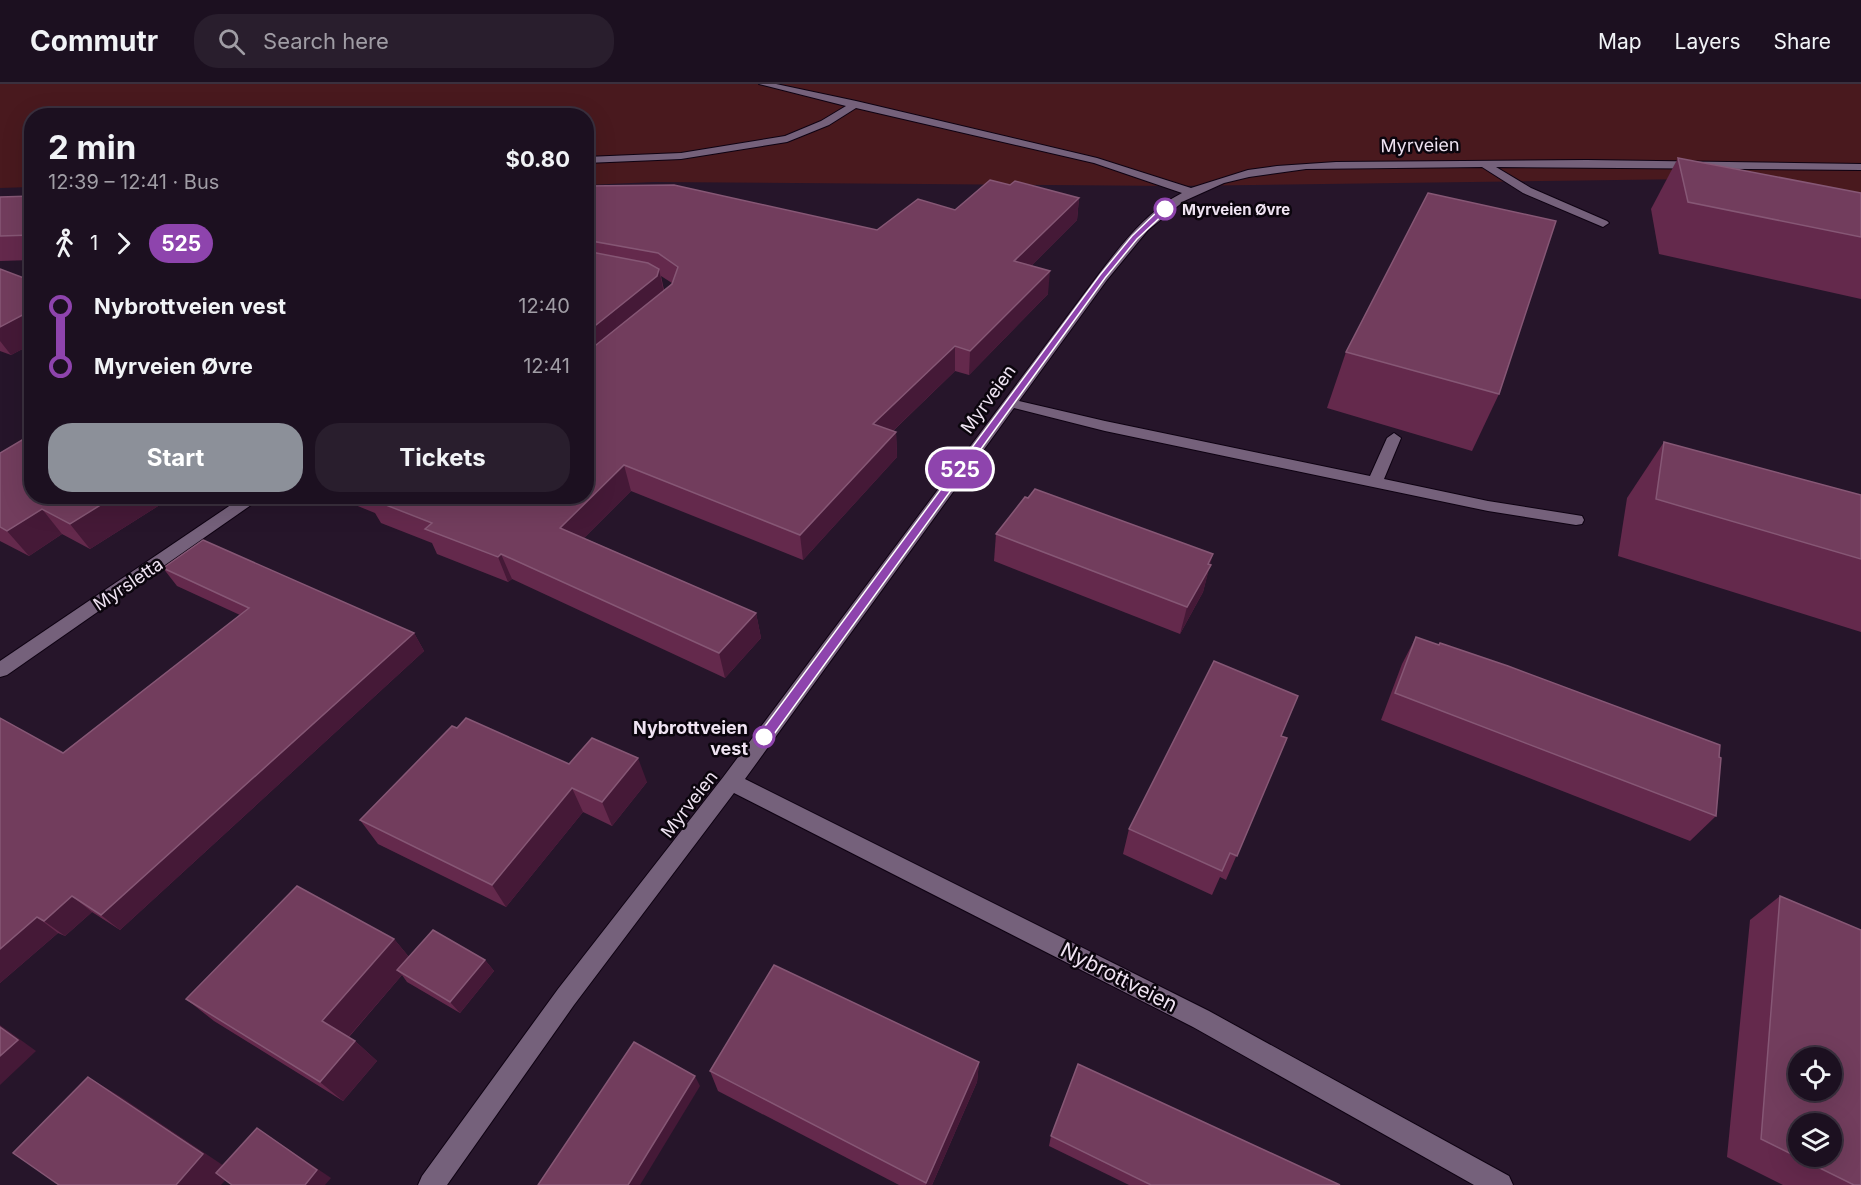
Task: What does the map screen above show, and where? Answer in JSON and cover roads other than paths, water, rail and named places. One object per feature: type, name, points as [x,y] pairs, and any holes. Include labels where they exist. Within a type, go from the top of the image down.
[{"type":"street","points":[[764,84],[1097,161],[1192,192]]},
{"type":"street","points":[[594,159],[681,156],[787,139],[806,133],[856,104]]},
{"type":"street","points":[[1485,164],[1504,178],[1529,191],[1603,224]]},
{"type":"street","name":"Myrveien","points":[[431,1185],[566,997],[731,782],[1102,277],[1135,238],[1165,209],[1192,192],[1220,181],[1273,170],[1317,167],[1485,164],[1861,167]]},
{"type":"street","points":[[1009,403],[1105,426],[1488,506],[1576,520]]},
{"type":"street","points":[[1375,482],[1394,438]]},
{"type":"street","name":"Myrsletta","points":[[0,670],[243,504]]},
{"type":"street","name":"Nybrottveien","points":[[731,782],[1201,1018],[1500,1185]]},
{"type":"place","name":"Myrveien Øvre","points":[[1165,209]]},
{"type":"place","name":"Nybrottveien vest","points":[[764,737]]}]
